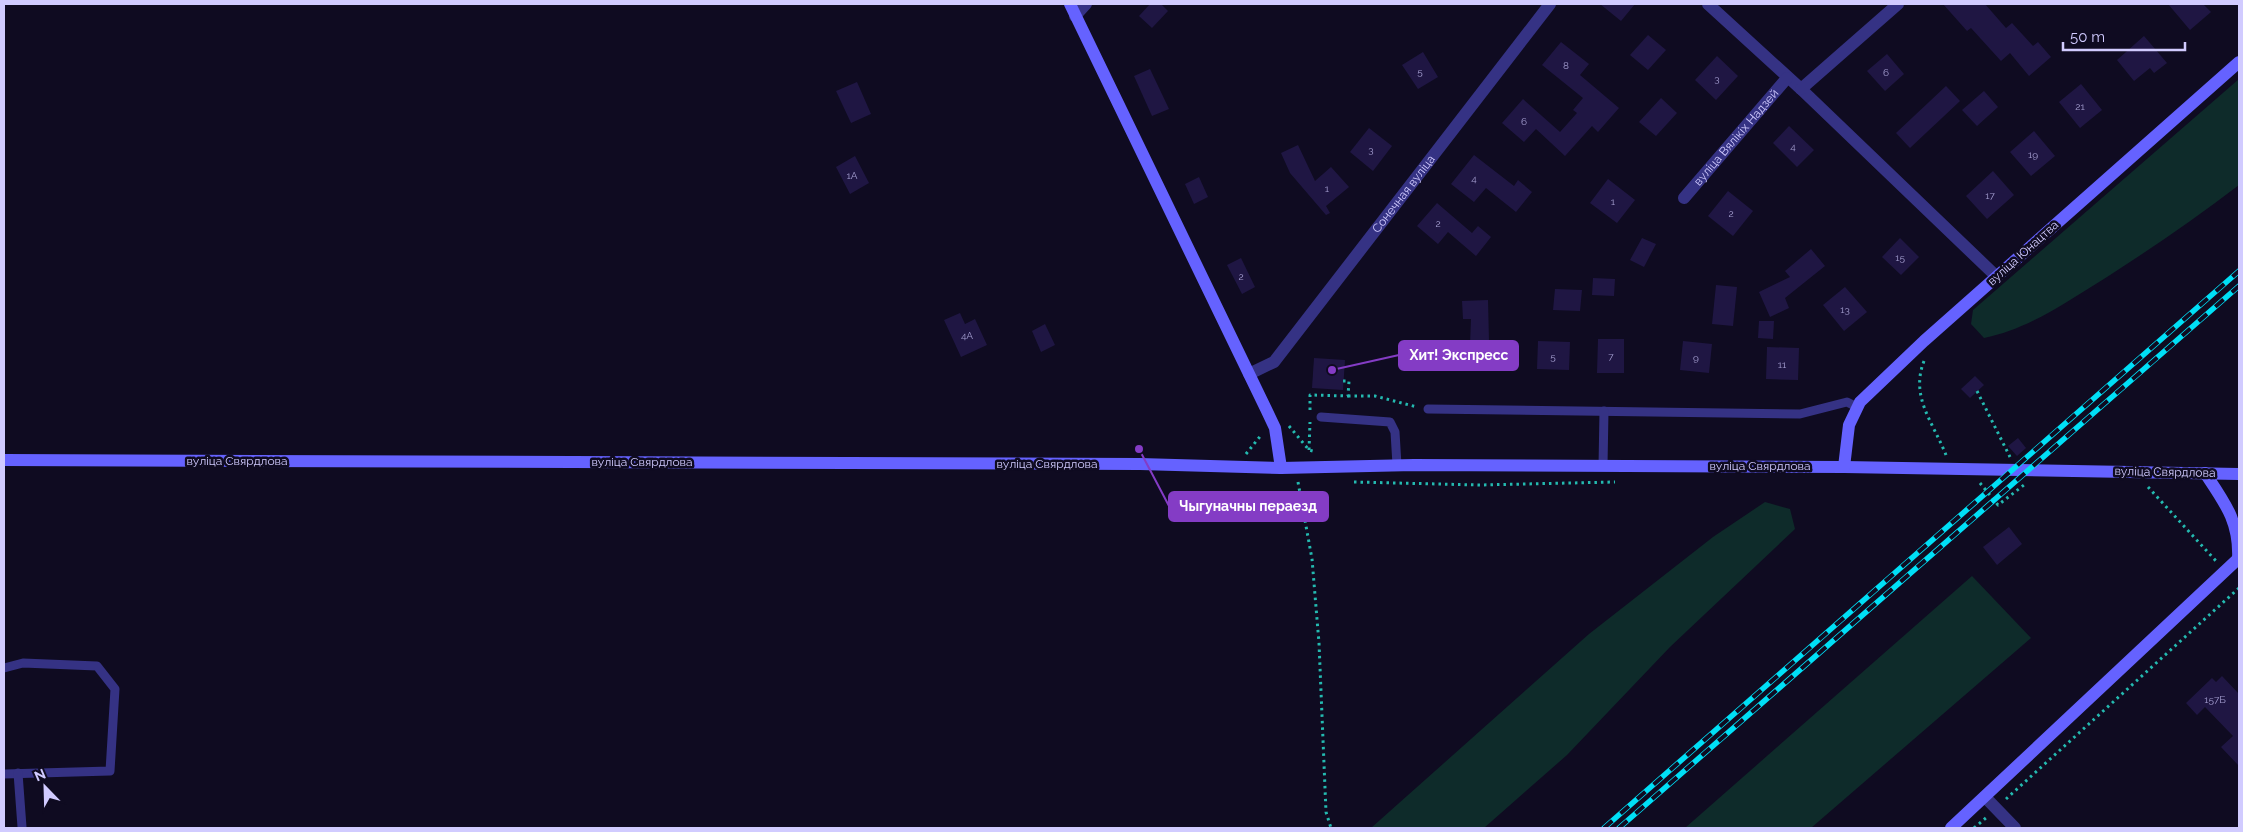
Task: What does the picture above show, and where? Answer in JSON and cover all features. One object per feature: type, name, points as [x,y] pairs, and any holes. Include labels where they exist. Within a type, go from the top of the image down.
[{"type":"street","points":[[1086,4],[1073,10],[1275,428],[1281,468]]},
{"type":"street","name":"Сонечная вуліца","points":[[1248,374],[1274,362],[1550,4]]},
{"type":"street","points":[[1708,4],[1801,89],[1996,277]]},
{"type":"street","points":[[1801,89],[1898,4]]},
{"type":"street","name":"вуліца Юнацтва","points":[[1844,467],[1849,425],[1857,407],[1924,341],[2239,62]]},
{"type":"street","name":"вуліца Вялікіх Надзей","points":[[1684,198],[1787,78]]},
{"type":"street","name":"вуліца Свярдлова","points":[[4,460],[1140,464],[1281,468],[1397,466],[1844,467],[2239,474]]},
{"type":"street","points":[[1951,828],[2239,559],[2238,534],[2232,516],[2205,474]]},
{"type":"street","points":[[1985,797],[2015,828]]},
{"type":"lane","points":[[1428,409],[1800,414],[1847,402],[1857,407]]},
{"type":"lane","points":[[1603,466],[1604,411]]},
{"type":"lane","points":[[1321,417],[1390,422],[1394,432],[1397,466]]},
{"type":"lane","points":[[4,668],[23,663],[97,666],[115,689],[110,771],[4,774]]},
{"type":"lane","points":[[18,773],[22,827]]},
{"type":"path","points":[[1925,359],[1920,372],[1918,390],[1948,459]]},
{"type":"path","points":[[1977,391],[2012,459]]},
{"type":"path","points":[[1348,396],[1375,396],[1428,409]]},
{"type":"path","points":[[1979,481],[1998,505],[2023,485],[2030,483]]},
{"type":"path","points":[[1307,482],[1297,482],[1312,559],[1319,643],[1326,812],[1331,828]]},
{"type":"path","points":[[1346,482],[1524,484]]},
{"type":"path","points":[[2144,482],[2204,550],[2226,571]]},
{"type":"path","points":[[1974,828],[2239,588]]},
{"type":"green space","points":[[2239,79],[2239,185],[2157,244],[2048,313],[2017,328],[1984,338],[1971,324],[1973,310]]},
{"type":"green space","points":[[1765,502],[1790,509],[1795,529],[1670,647],[1567,755],[1484,828],[1371,828],[1589,634],[1713,537]]},
{"type":"green space","points":[[1972,576],[2031,638],[1811,828],[1685,828]]},
{"type":"building","points":[[1150,4],[1161,4],[1168,11],[1152,28],[1139,16]]},
{"type":"building","points":[[1600,4],[1635,4],[1621,21]]},
{"type":"building","points":[[1943,4],[1985,4],[2006,28],[2012,23],[2033,46],[2038,42],[2051,57],[2029,76],[2010,53],[2001,61],[1971,28],[1967,31]]},
{"type":"building","points":[[2168,4],[2203,4],[2211,12],[2190,30]]},
{"type":"building","points":[[1648,35],[1666,50],[1648,70],[1630,55]]},
{"type":"building","points":[[2144,36],[2167,63],[2154,73],[2150,68],[2134,81],[2117,60]]},
{"type":"building","points":[[1561,42],[1589,64],[1580,75],[1619,108],[1598,132],[1592,126],[1565,156],[1536,129],[1524,142],[1502,123],[1523,99],[1560,132],[1577,113],[1573,110],[1583,98],[1542,65]]},
{"type":"building","points":[[1423,52],[1438,77],[1418,89],[1402,65]]},
{"type":"building","points":[[1887,54],[1904,74],[1885,91],[1867,71]]},
{"type":"building","points":[[1717,56],[1738,76],[1716,100],[1695,80]]},
{"type":"building","points":[[1150,69],[1169,109],[1152,116],[1134,76]]},
{"type":"building","points":[[857,82],[871,114],[851,123],[836,91]]},
{"type":"building","points":[[2081,84],[2102,110],[2080,128],[2059,102]]},
{"type":"building","points":[[1946,86],[1960,101],[1910,148],[1896,133]]},
{"type":"building","points":[[1984,91],[1998,107],[1977,126],[1962,110]]},
{"type":"building","points":[[1661,98],[1677,113],[1656,136],[1639,122]]},
{"type":"building","points":[[1789,126],[1814,150],[1797,167],[1773,143]]},
{"type":"building","points":[[1369,128],[1392,146],[1373,171],[1350,152]]},
{"type":"building","points":[[2034,131],[2055,156],[2031,176],[2010,152]]},
{"type":"building","points":[[1298,145],[1315,181],[1331,167],[1349,187],[1326,206],[1330,213],[1326,215],[1290,173],[1281,153]]},
{"type":"building","points":[[1474,155],[1514,186],[1518,180],[1532,192],[1516,212],[1486,188],[1474,202],[1451,184]]},
{"type":"building","points":[[855,156],[869,183],[850,194],[836,167]]},
{"type":"building","points":[[1993,171],[2014,195],[1987,219],[1966,196]]},
{"type":"building","points":[[1199,177],[1208,197],[1194,204],[1185,184]]},
{"type":"building","points":[[1608,179],[1635,200],[1617,223],[1590,203]]},
{"type":"building","points":[[1728,191],[1753,211],[1733,236],[1708,216]]},
{"type":"building","points":[[1437,203],[1472,233],[1478,226],[1491,237],[1476,256],[1448,232],[1438,244],[1417,226]]},
{"type":"building","points":[[1642,238],[1656,244],[1644,267],[1630,260]]},
{"type":"building","points":[[1900,238],[1919,257],[1901,275],[1882,257]]},
{"type":"building","points":[[1811,249],[1825,266],[1785,298],[1789,308],[1770,317],[1759,292],[1790,277],[1785,271]]},
{"type":"building","points":[[1241,258],[1255,287],[1242,294],[1227,265]]},
{"type":"building","points":[[1593,278],[1615,279],[1614,296],[1592,295]]},
{"type":"building","points":[[1716,285],[1737,287],[1733,326],[1712,324]]},
{"type":"building","points":[[1845,287],[1867,312],[1844,331],[1823,305]]},
{"type":"building","points":[[1555,289],[1582,290],[1580,311],[1553,310]]},
{"type":"building","points":[[1488,300],[1489,341],[1504,341],[1503,371],[1469,370],[1471,319],[1463,319],[1462,301]]},
{"type":"building","points":[[960,313],[965,324],[975,319],[987,345],[961,357],[944,320]]},
{"type":"building","points":[[1759,321],[1774,321],[1773,339],[1758,338]]},
{"type":"building","points":[[1045,324],[1055,345],[1041,352],[1032,331]]},
{"type":"building","points":[[1598,339],[1624,339],[1624,373],[1597,373]]},
{"type":"building","points":[[1538,341],[1570,342],[1569,370],[1537,369]]},
{"type":"building","points":[[1683,341],[1712,344],[1709,373],[1680,370]]},
{"type":"building","points":[[1767,347],[1799,348],[1798,380],[1766,379]]},
{"type":"building","points":[[1314,358],[1345,360],[1343,390],[1312,388]]},
{"type":"building","points":[[1975,376],[1984,385],[1970,398],[1961,389]]},
{"type":"building","points":[[2018,438],[2026,448],[2017,456],[2008,446]]},
{"type":"building","points":[[2009,527],[2022,544],[1997,565],[1983,547]]},
{"type":"building","points":[[2222,676],[2239,694],[2239,766],[2221,747],[2233,736],[2205,707],[2197,715],[2186,703],[2212,678],[2216,682]]},
{"type":"railway","points":[[1604,828],[2239,271]]},
{"type":"railway","points":[[1619,828],[2239,286]]},
{"type":"place","name":"Хит! Экспресс","points":[[1332,370]]},
{"type":"place","name":"Чыгуначны пераезд","points":[[1139,449]]}]
